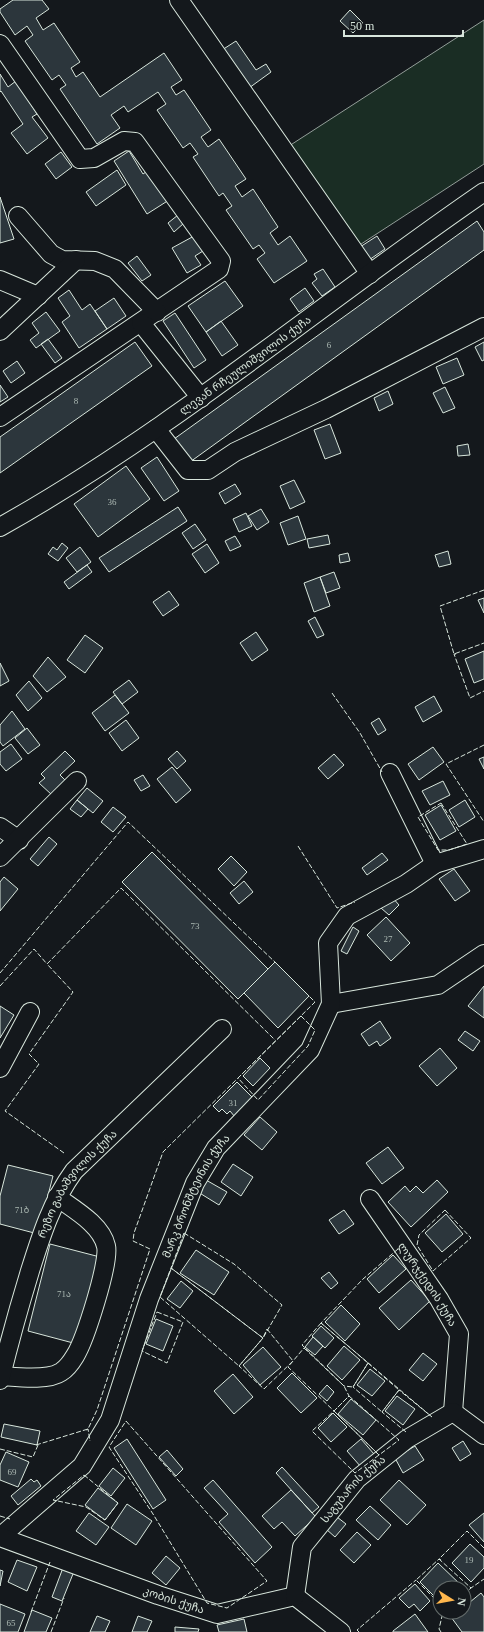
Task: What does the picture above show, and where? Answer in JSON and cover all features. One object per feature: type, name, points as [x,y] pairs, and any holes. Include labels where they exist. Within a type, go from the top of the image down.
[{"type":"street","points":[[179,0],[370,274]]},
{"type":"street","points":[[0,44],[80,159],[94,158],[124,141],[135,142],[221,261],[219,269],[0,417]]},
{"type":"street","name":"ლევან რჩეულიშვილის ქუჩა","points":[[0,527],[58,495],[156,429],[201,398],[370,274],[481,199]]},
{"type":"street","points":[[18,216],[51,254],[62,260],[95,261],[115,269],[156,312]]},
{"type":"street","points":[[0,331],[76,260]]},
{"type":"street","points":[[0,280],[38,296]]},
{"type":"street","points":[[141,323],[201,398]]},
{"type":"street","points":[[156,429],[188,470],[208,470],[235,452],[326,409],[484,327]]},
{"type":"street","points":[[390,773],[435,864]]},
{"type":"street","points":[[0,857],[19,840],[77,781]]},
{"type":"street","points":[[0,827],[19,840]]},
{"type":"street","points":[[484,849],[435,864],[406,884],[347,916],[328,942],[331,1004],[438,985],[484,954]]},
{"type":"street","name":"მარკ ბრონშტეინის ქუჩა","points":[[0,1537],[82,1466],[110,1420],[149,1299],[195,1183],[216,1148],[310,1050],[331,1004]]},
{"type":"street","points":[[0,1068],[30,1012]]},
{"type":"street","name":"რეზო გაბაშვილის ქუჩა","points":[[0,1378],[6,1326],[57,1197],[74,1171],[222,1030]]},
{"type":"street","points":[[0,1378],[44,1377],[60,1372],[75,1357],[85,1333],[107,1260],[106,1245],[99,1232],[86,1218],[57,1197]]},
{"type":"street","name":"ლურჯქედის ქუჩა","points":[[370,1199],[439,1299],[459,1334],[453,1412]]},
{"type":"street","points":[[453,1412],[484,1435]]},
{"type":"street","name":"საგუბარის ქუჩა","points":[[295,1596],[302,1546],[356,1479],[407,1439],[453,1412]]},
{"type":"street","name":"კობის ქუჩა","points":[[0,1537],[218,1614],[295,1596]]},
{"type":"street","points":[[295,1596],[341,1632]]},
{"type":"green space","points":[[484,20],[484,164],[355,248],[289,146]]},
{"type":"building","points":[[13,0],[42,0],[49,9],[36,18],[43,30],[54,23],[80,62],[71,68],[76,77],[83,72],[100,97],[164,53],[182,80],[171,87],[176,95],[184,90],[211,130],[201,137],[208,147],[219,139],[246,179],[235,186],[242,197],[253,189],[278,227],[270,233],[278,245],[290,236],[307,261],[274,283],[257,259],[265,253],[259,245],[253,249],[226,210],[232,206],[223,193],[219,196],[193,157],[198,154],[190,143],[183,148],[157,110],[166,104],[158,92],[128,112],[124,106],[111,115],[120,128],[97,144],[60,89],[66,85],[59,75],[52,80],[25,41],[33,35],[27,26],[15,35],[0,12],[0,9]]},
{"type":"building","points":[[350,10],[363,23],[353,33],[340,21]]},
{"type":"building","points":[[236,41],[256,70],[266,64],[271,72],[249,88],[222,50]]},
{"type":"building","points":[[0,74],[8,87],[16,81],[37,114],[32,117],[48,138],[27,154],[11,133],[23,124],[1,91],[0,92]]},
{"type":"building","points":[[129,151],[143,174],[150,169],[169,200],[147,214],[114,161]]},
{"type":"building","points":[[61,152],[72,167],[56,179],[45,164]]},
{"type":"building","points":[[117,170],[126,185],[96,206],[86,192]]},
{"type":"building","points":[[0,197],[14,239],[0,243]]},
{"type":"building","points":[[178,215],[184,223],[174,232],[168,223]]},
{"type":"building","points":[[477,221],[484,232],[484,250],[190,462],[174,439]]},
{"type":"building","points":[[194,236],[203,251],[195,256],[201,265],[187,273],[172,248]]},
{"type":"building","points":[[377,236],[385,249],[369,260],[360,247]]},
{"type":"building","points":[[137,256],[151,275],[142,281],[128,263]]},
{"type":"building","points":[[323,269],[335,287],[322,296],[312,283],[317,279],[314,274]]},
{"type":"building","points":[[225,281],[243,306],[206,332],[188,306]]},
{"type":"building","points":[[305,288],[314,301],[299,312],[290,299]]},
{"type":"building","points":[[69,290],[82,310],[90,304],[107,329],[79,348],[62,322],[70,316],[58,298]]},
{"type":"building","points":[[114,298],[126,316],[107,329],[95,311]]},
{"type":"building","points":[[46,312],[60,331],[36,348],[30,340],[39,333],[32,323]]},
{"type":"building","points":[[175,313],[206,360],[194,368],[163,321]]},
{"type":"building","points":[[221,321],[238,345],[222,356],[206,332]]},
{"type":"building","points":[[48,339],[62,358],[55,363],[41,344]]},
{"type":"building","points":[[135,342],[152,366],[0,473],[0,437]]},
{"type":"building","points":[[484,342],[484,360],[482,361],[475,347]]},
{"type":"building","points":[[457,358],[464,375],[443,384],[436,367]]},
{"type":"building","points":[[17,361],[25,373],[11,383],[3,371]]},
{"type":"building","points":[[0,385],[8,397],[0,402]]},
{"type":"building","points":[[445,387],[455,408],[443,413],[433,393]]},
{"type":"building","points":[[388,391],[393,404],[379,411],[374,398]]},
{"type":"building","points":[[330,424],[341,453],[325,459],[314,430]]},
{"type":"building","points":[[468,444],[470,455],[458,456],[457,446]]},
{"type":"building","points":[[157,457],[179,491],[164,501],[141,468]]},
{"type":"building","points":[[126,466],[150,499],[98,537],[74,504]]},
{"type":"building","points":[[294,480],[305,502],[290,509],[280,486]]},
{"type":"building","points":[[235,484],[241,494],[225,504],[219,493]]},
{"type":"building","points":[[178,507],[187,521],[109,572],[99,558]]},
{"type":"building","points":[[261,509],[269,522],[257,530],[248,516]]},
{"type":"building","points":[[246,513],[252,526],[239,532],[233,519]]},
{"type":"building","points":[[298,516],[306,539],[288,545],[280,523]]},
{"type":"building","points":[[195,524],[206,540],[193,549],[182,533]]},
{"type":"building","points":[[328,535],[330,544],[309,548],[307,539]]},
{"type":"building","points":[[235,536],[241,546],[230,551],[225,541]]},
{"type":"building","points":[[62,543],[68,548],[58,561],[48,554],[53,547],[57,550]]},
{"type":"building","points":[[207,544],[219,563],[205,573],[192,554]]},
{"type":"building","points":[[80,547],[91,562],[77,572],[66,558]]},
{"type":"building","points":[[448,551],[451,564],[439,567],[435,555]]},
{"type":"building","points":[[348,553],[350,561],[340,563],[339,555]]},
{"type":"building","points":[[87,565],[92,572],[69,589],[64,582]]},
{"type":"building","points":[[334,572],[340,588],[326,593],[320,577]]},
{"type":"building","points":[[320,577],[330,606],[314,612],[304,583]]},
{"type":"building","points":[[169,591],[179,605],[163,616],[153,602]]},
{"type":"building","points":[[484,598],[484,613],[478,600]]},
{"type":"building","points":[[315,617],[324,635],[317,638],[308,621]]},
{"type":"building","points":[[256,632],[268,650],[252,661],[240,643]]},
{"type":"building","points":[[85,635],[103,648],[85,673],[67,660]]},
{"type":"building","points":[[484,651],[484,679],[474,683],[465,659]]},
{"type":"building","points":[[48,657],[66,677],[47,692],[33,676]]},
{"type":"building","points":[[0,663],[9,681],[0,686]]},
{"type":"building","points":[[129,680],[138,692],[122,704],[113,692]]},
{"type":"building","points":[[29,681],[42,698],[28,711],[16,695]]},
{"type":"building","points":[[115,695],[129,713],[105,731],[92,713]]},
{"type":"building","points":[[434,696],[442,711],[423,722],[415,707]]},
{"type":"building","points":[[12,711],[25,729],[3,746],[0,742],[0,725]]},
{"type":"building","points":[[379,718],[386,730],[378,735],[371,723]]},
{"type":"building","points":[[126,720],[139,738],[122,751],[109,733]]},
{"type":"building","points":[[27,728],[40,745],[28,754],[15,738]]},
{"type":"building","points":[[11,744],[22,759],[6,771],[0,764],[0,752]]},
{"type":"building","points":[[433,747],[444,762],[419,780],[408,764]]},
{"type":"building","points":[[65,751],[75,761],[60,775],[66,781],[52,795],[39,783],[45,778],[41,774]]},
{"type":"building","points":[[177,751],[186,761],[177,769],[168,759]]},
{"type":"building","points":[[334,754],[344,765],[328,779],[318,768]]},
{"type":"building","points":[[484,757],[484,769],[479,759]]},
{"type":"building","points":[[172,767],[191,790],[176,803],[157,779]]},
{"type":"building","points":[[143,775],[150,786],[141,791],[134,780]]},
{"type":"building","points":[[443,781],[450,795],[430,805],[422,791]]},
{"type":"building","points":[[87,788],[103,801],[93,813],[77,800]]},
{"type":"building","points":[[77,800],[88,809],[81,817],[70,809]]},
{"type":"building","points":[[465,800],[475,817],[459,827],[449,810]]},
{"type":"building","points":[[441,805],[456,831],[440,840],[425,815]]},
{"type":"building","points":[[113,807],[126,817],[113,832],[101,822]]},
{"type":"building","points":[[49,837],[57,844],[38,866],[30,859]]},
{"type":"building","points":[[152,852],[268,969],[238,999],[122,882]]},
{"type":"building","points":[[382,853],[388,860],[367,875],[362,868]]},
{"type":"building","points":[[231,856],[247,872],[234,886],[218,869]]},
{"type":"building","points":[[454,869],[470,891],[455,901],[439,879]]},
{"type":"building","points":[[4,877],[18,889],[0,911],[0,882]]},
{"type":"building","points":[[244,881],[253,892],[239,904],[230,893]]},
{"type":"building","points":[[392,897],[399,905],[389,915],[381,908]]},
{"type":"building","points":[[386,917],[410,943],[391,961],[367,935]]},
{"type":"building","points":[[353,927],[359,931],[347,954],[341,951]]},
{"type":"building","points":[[275,962],[309,996],[278,1028],[244,993]]},
{"type":"building","points":[[484,986],[484,1018],[468,1006]]},
{"type":"building","points":[[0,1006],[14,1015],[0,1038]]},
{"type":"building","points":[[380,1021],[391,1038],[380,1046],[377,1041],[369,1046],[361,1034]]},
{"type":"building","points":[[465,1031],[480,1041],[473,1051],[458,1040]]},
{"type":"building","points":[[440,1048],[457,1068],[437,1086],[419,1066]]},
{"type":"building","points":[[260,1058],[270,1068],[253,1086],[243,1076]]},
{"type":"building","points":[[237,1082],[254,1099],[235,1117],[230,1111],[227,1114],[222,1109],[219,1112],[213,1106]]},
{"type":"building","points":[[260,1117],[277,1132],[262,1150],[244,1135]]},
{"type":"building","points":[[388,1147],[404,1168],[382,1184],[366,1163]]},
{"type":"building","points":[[233,1164],[253,1177],[241,1196],[221,1182]]},
{"type":"building","points":[[8,1165],[53,1176],[38,1234],[0,1224],[0,1196]]},
{"type":"building","points":[[206,1180],[227,1192],[219,1205],[198,1192]]},
{"type":"building","points":[[437,1180],[448,1192],[411,1227],[388,1202],[405,1186],[410,1192],[416,1186],[423,1193]]},
{"type":"building","points":[[344,1210],[354,1224],[339,1234],[329,1220]]},
{"type":"building","points":[[446,1214],[463,1234],[442,1252],[425,1233]]},
{"type":"building","points":[[50,1244],[100,1257],[77,1344],[28,1331]]},
{"type":"building","points":[[196,1250],[229,1272],[214,1295],[180,1273]]},
{"type":"building","points":[[393,1255],[406,1269],[379,1293],[367,1279]]},
{"type":"building","points":[[329,1272],[338,1283],[331,1289],[321,1278]]},
{"type":"building","points":[[411,1280],[430,1301],[399,1330],[379,1308]]},
{"type":"building","points":[[181,1281],[193,1291],[180,1308],[167,1299]]},
{"type":"building","points":[[341,1305],[360,1324],[345,1341],[325,1322]]},
{"type":"building","points":[[156,1319],[173,1326],[163,1351],[146,1344]]},
{"type":"building","points":[[321,1326],[334,1338],[325,1348],[312,1336]]},
{"type":"building","points":[[313,1337],[323,1346],[315,1355],[305,1347]]},
{"type":"building","points":[[344,1346],[360,1360],[342,1380],[327,1366]]},
{"type":"building","points":[[263,1347],[281,1367],[260,1385],[243,1365]]},
{"type":"building","points":[[423,1353],[437,1364],[423,1381],[409,1370]]},
{"type":"building","points":[[370,1369],[385,1381],[372,1396],[357,1385]]},
{"type":"building","points":[[292,1373],[317,1398],[301,1413],[277,1388]]},
{"type":"building","points":[[233,1374],[253,1397],[234,1414],[214,1391]]},
{"type":"building","points":[[327,1385],[334,1392],[327,1401],[319,1394]]},
{"type":"building","points":[[397,1396],[415,1409],[403,1425],[385,1411]]},
{"type":"building","points":[[351,1399],[376,1420],[363,1435],[338,1414]]},
{"type":"building","points":[[333,1413],[347,1427],[331,1442],[318,1428]]},
{"type":"building","points":[[4,1424],[40,1431],[37,1445],[1,1437]]},
{"type":"building","points":[[127,1439],[166,1500],[153,1509],[114,1448]]},
{"type":"building","points":[[361,1439],[374,1454],[361,1467],[347,1451]]},
{"type":"building","points":[[463,1441],[471,1454],[460,1461],[452,1448]]},
{"type":"building","points":[[415,1446],[424,1460],[403,1473],[395,1458]]},
{"type":"building","points":[[167,1450],[183,1469],[176,1476],[159,1457]]},
{"type":"building","points":[[6,1452],[29,1462],[18,1487],[0,1480],[0,1465]]},
{"type":"building","points":[[282,1467],[319,1507],[312,1513],[276,1473]]},
{"type":"building","points":[[113,1468],[125,1478],[111,1496],[99,1486]]},
{"type":"building","points":[[31,1479],[34,1482],[37,1480],[41,1486],[18,1505],[11,1496]]},
{"type":"building","points":[[213,1480],[272,1547],[255,1563],[219,1522],[228,1514],[204,1488]]},
{"type":"building","points":[[399,1480],[426,1505],[407,1525],[380,1500]]},
{"type":"building","points":[[98,1488],[118,1503],[105,1520],[85,1505]]},
{"type":"building","points":[[291,1490],[316,1517],[295,1536],[282,1522],[274,1529],[262,1516]]},
{"type":"building","points":[[127,1504],[152,1521],[136,1545],[111,1528]]},
{"type":"building","points":[[370,1506],[391,1525],[378,1540],[356,1520]]},
{"type":"building","points":[[89,1513],[109,1527],[96,1545],[76,1531]]},
{"type":"building","points":[[484,1513],[484,1542],[469,1525]]},
{"type":"building","points":[[337,1517],[346,1524],[335,1537],[326,1529]]},
{"type":"building","points":[[357,1532],[371,1545],[354,1563],[340,1550]]},
{"type":"building","points":[[470,1544],[484,1557],[484,1568],[472,1581],[469,1580],[452,1563]]},
{"type":"building","points":[[166,1556],[180,1568],[166,1585],[152,1573]]},
{"type":"building","points":[[17,1560],[37,1567],[27,1591],[8,1582]]},
{"type":"building","points":[[438,1563],[456,1580],[432,1580],[432,1594],[420,1582]]},
{"type":"building","points":[[64,1565],[75,1569],[62,1601],[52,1597]]},
{"type":"building","points":[[0,1570],[3,1571],[0,1586]]},
{"type":"building","points":[[415,1584],[430,1601],[420,1611],[414,1604],[409,1608],[399,1598]]},
{"type":"building","points":[[481,1593],[484,1597],[484,1632],[462,1632],[453,1620],[472,1620],[472,1600]]},
{"type":"building","points":[[0,1604],[25,1614],[18,1632],[0,1632]]},
{"type":"building","points":[[32,1610],[52,1618],[46,1632],[24,1632]]},
{"type":"building","points":[[415,1614],[428,1632],[393,1632],[393,1631]]},
{"type":"building","points":[[97,1616],[110,1621],[105,1632],[90,1632]]},
{"type":"building","points":[[138,1616],[152,1621],[147,1632],[132,1632]]},
{"type":"building","points":[[244,1619],[247,1632],[219,1632],[217,1625]]},
{"type":"building","points":[[175,1627],[199,1629],[198,1632],[175,1632]]},
{"type":"fence","points":[[484,590],[440,606],[454,654],[484,643]]},
{"type":"fence","points":[[456,654],[454,654],[470,698],[484,691]]},
{"type":"fence","points":[[332,693],[360,733],[382,772]]},
{"type":"fence","points":[[484,745],[446,764],[484,822]]},
{"type":"fence","points":[[441,803],[467,844],[449,850],[438,850],[418,817],[441,803]]},
{"type":"fence","points":[[0,973],[128,822],[277,964]]},
{"type":"fence","points":[[298,846],[337,908],[355,902]]},
{"type":"fence","points":[[64,1153],[5,1111],[39,1064],[29,1054],[73,992],[47,964],[121,888],[275,1040]]},
{"type":"fence","points":[[0,986],[34,949],[47,964]]},
{"type":"fence","points":[[36,1445],[88,1429],[97,1410],[150,1249],[133,1241],[134,1233],[163,1152],[315,1002],[308,995]]},
{"type":"fence","points":[[301,1016],[315,1030],[308,1046],[258,1100],[238,1078],[301,1016]]},
{"type":"fence","points":[[445,1210],[471,1238],[433,1271],[417,1245],[419,1235],[445,1210]]},
{"type":"fence","points":[[184,1233],[234,1264],[282,1305],[263,1338],[171,1268],[184,1233]]},
{"type":"fence","points":[[398,1249],[363,1279],[321,1323],[432,1417]]},
{"type":"fence","points":[[171,1268],[263,1338],[239,1366],[160,1297],[171,1268]]},
{"type":"fence","points":[[157,1312],[183,1322],[167,1363],[142,1351],[157,1312]]},
{"type":"fence","points":[[321,1323],[368,1363],[353,1387],[344,1386],[302,1345],[321,1323]]},
{"type":"fence","points":[[267,1329],[293,1361],[264,1389],[239,1366],[263,1338],[267,1329]]},
{"type":"fence","points":[[304,1348],[344,1386],[349,1396],[334,1411],[288,1367],[304,1348]]},
{"type":"fence","points":[[368,1363],[399,1390],[382,1412],[353,1387],[368,1363]]},
{"type":"fence","points":[[406,1432],[382,1412],[399,1390],[432,1417]]},
{"type":"fence","points":[[349,1396],[399,1440],[379,1455],[334,1411],[349,1396]]},
{"type":"fence","points":[[334,1411],[379,1455],[355,1473],[312,1431],[334,1411]]},
{"type":"fence","points":[[126,1421],[267,1581],[227,1608],[207,1603],[153,1514],[109,1447],[126,1421]]},
{"type":"fence","points":[[86,1430],[88,1429],[90,1441]]},
{"type":"fence","points":[[0,1449],[33,1457],[38,1445]]},
{"type":"fence","points":[[84,1475],[118,1503],[105,1520],[86,1507],[53,1500],[84,1475]]},
{"type":"fence","points":[[0,1516],[10,1519]]},
{"type":"fence","points":[[484,1548],[467,1531],[439,1559],[471,1588],[484,1579]]},
{"type":"fence","points":[[432,1596],[416,1580],[439,1559],[441,1560]]},
{"type":"fence","points":[[31,1612],[50,1562]]},
{"type":"fence","points":[[359,1632],[357,1630],[416,1580]]},
{"type":"fence","points":[[51,1632],[64,1598]]},
{"type":"fence","points":[[441,1620],[439,1629],[441,1632]]}]
